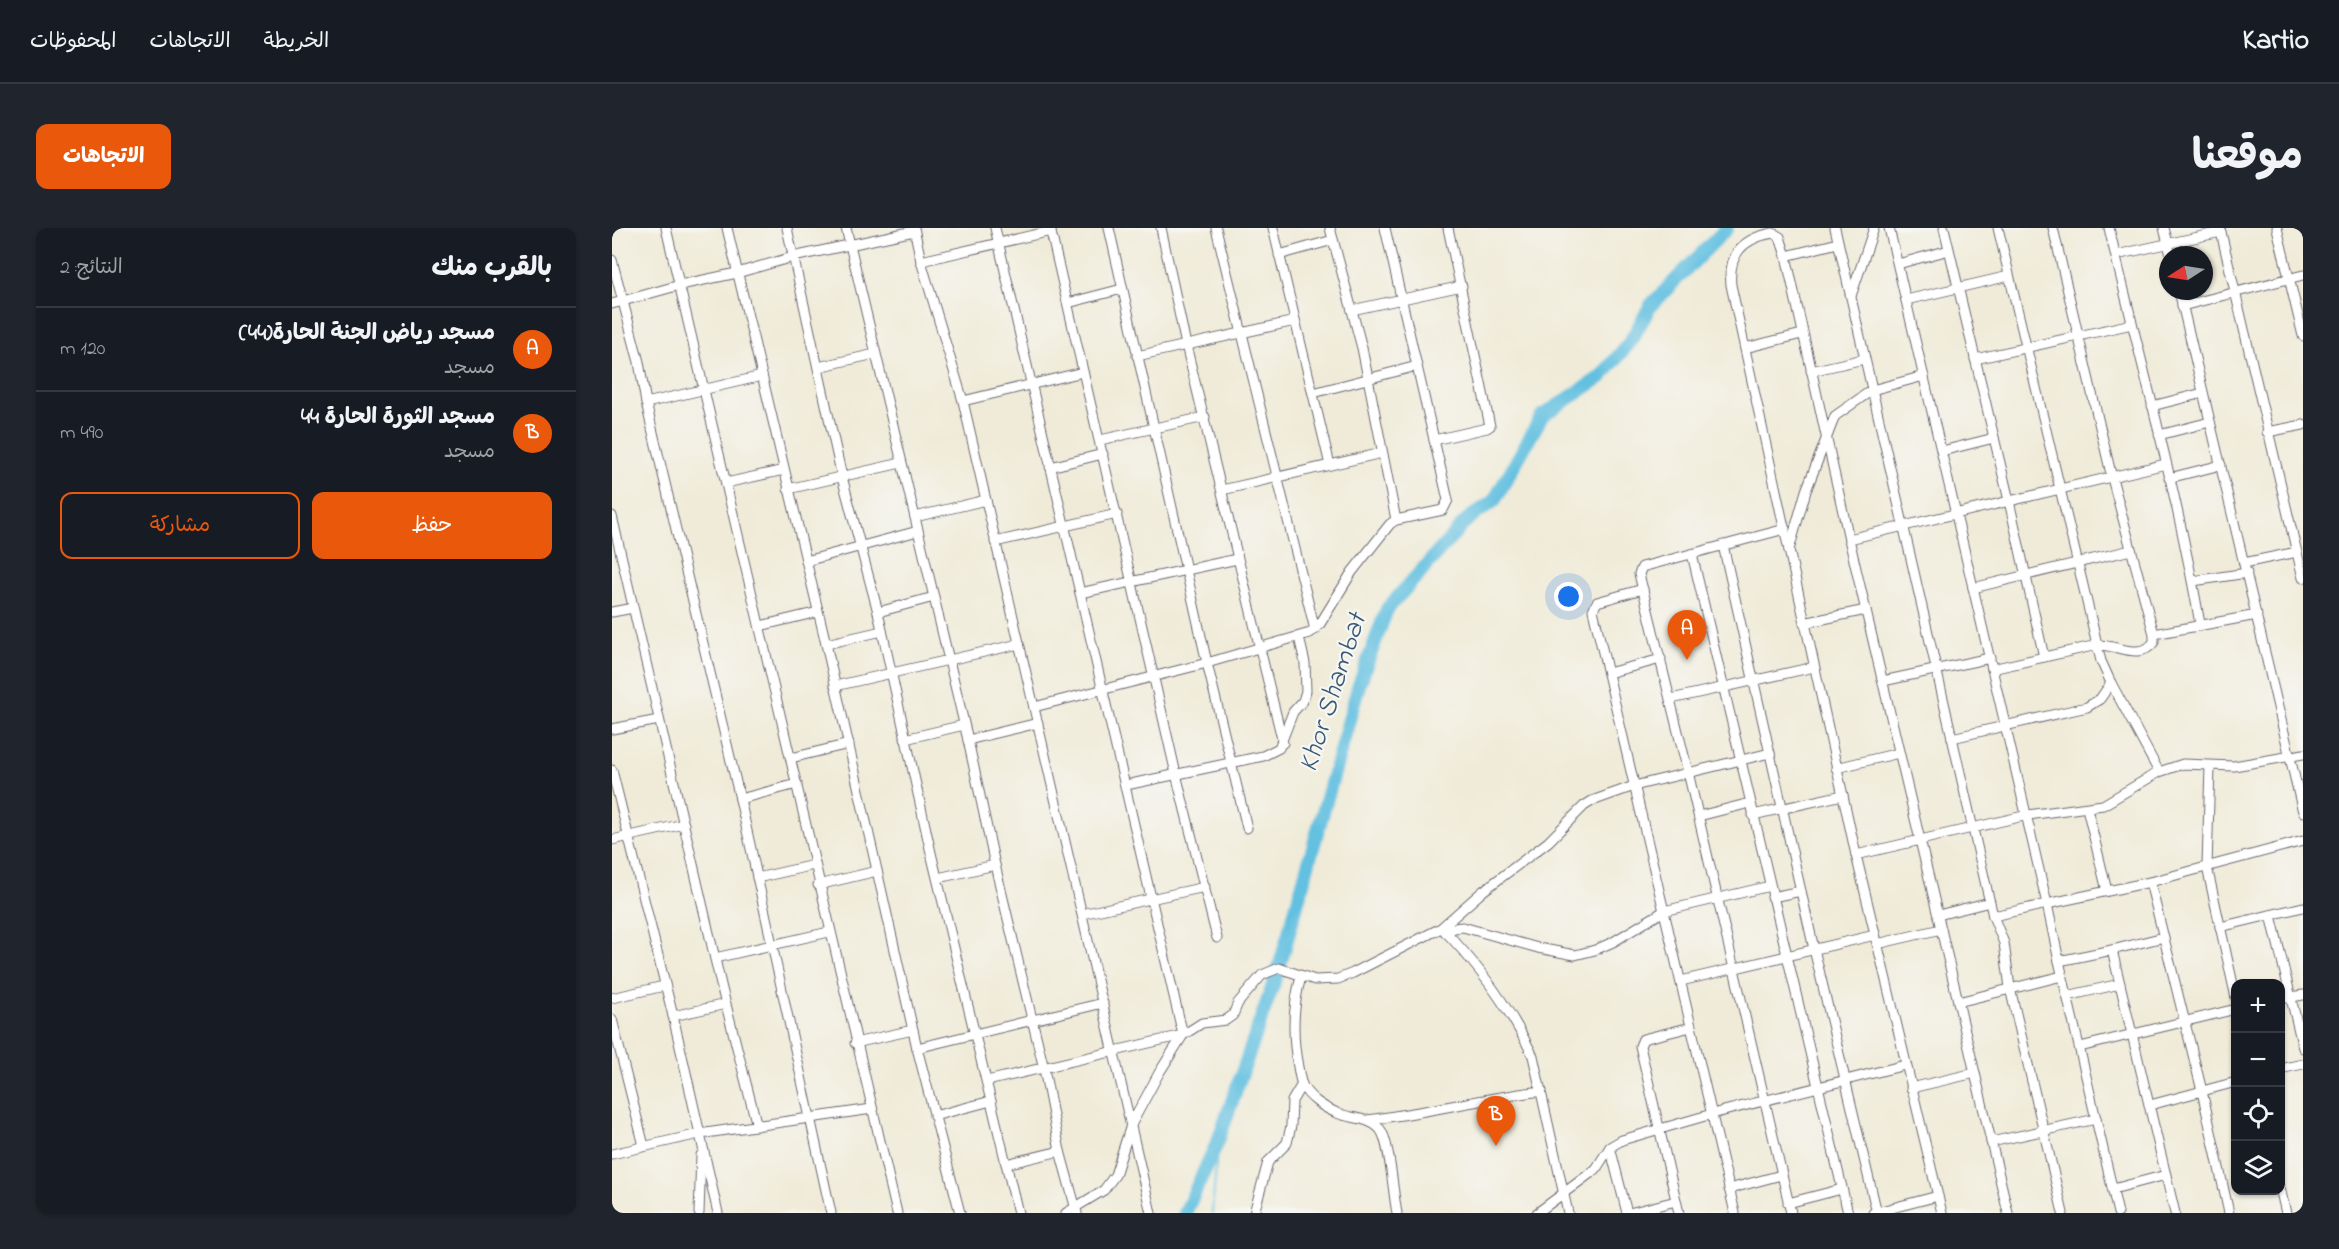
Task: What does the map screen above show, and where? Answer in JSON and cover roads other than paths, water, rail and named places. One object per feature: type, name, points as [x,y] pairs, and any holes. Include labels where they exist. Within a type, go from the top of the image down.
[{"type":"street","points":[[666,228],[791,758],[855,1043],[897,1213]]},
{"type":"street","points":[[727,228],[826,644],[916,1048],[960,1213]]},
{"type":"street","points":[[787,228],[842,477],[878,612],[905,739],[1018,1213]]},
{"type":"street","points":[[846,228],[968,740],[995,865],[1044,1069],[1060,1151],[1077,1211]]},
{"type":"street","points":[[995,228],[1183,1035],[1159,1072],[1131,1125],[1115,1175],[1104,1190],[1077,1211],[1066,1213]]},
{"type":"street","points":[[1109,228],[1207,663],[1247,828]]},
{"type":"street","points":[[1161,228],[1186,345],[1283,743]]},
{"type":"street","points":[[1216,228],[1315,630]]},
{"type":"street","points":[[1273,228],[1330,465]]},
{"type":"street","points":[[1330,228],[1368,378],[1396,520]]},
{"type":"street","points":[[1034,707],[1259,649],[1315,630],[1352,572],[1385,529],[1396,520],[1437,512],[1447,506],[1448,500],[1385,228]]},
{"type":"street","points":[[1434,440],[1490,426],[1448,228]]},
{"type":"street","points":[[1835,228],[1972,826],[1990,902],[2004,943],[2010,988],[2063,1213]]},
{"type":"street","points":[[1851,299],[1874,228]]},
{"type":"street","points":[[1889,228],[2028,815],[2062,976],[2118,1213]]},
{"type":"street","points":[[1944,228],[2044,657]]},
{"type":"street","points":[[1998,228],[2097,645],[2111,683],[2159,772]]},
{"type":"street","points":[[1992,669],[2097,645],[2116,646],[2127,652],[2141,650],[2151,646],[2154,642],[2154,634],[2112,478],[2053,228]]},
{"type":"street","points":[[2109,228],[2193,581],[2200,624]]},
{"type":"street","points":[[2164,228],[2168,244]]},
{"type":"street","points":[[2277,228],[2303,336]]},
{"type":"street","points":[[617,303],[680,285],[914,229],[921,261],[963,401],[1151,1213]]},
{"type":"street","points":[[921,261],[1051,229],[1176,774],[1217,938]]},
{"type":"street","points":[[2116,255],[2221,230],[2267,432],[2303,576]]},
{"type":"street","points":[[1942,1213],[1836,768],[1731,285],[1729,272],[1732,261],[1740,248],[1748,241],[1773,233],[1780,237],[1786,256],[1802,334],[1828,436],[1849,539],[2006,1213]]},
{"type":"street","points":[[1279,255],[1333,240]]},
{"type":"street","points":[[1786,256],[1838,243]]},
{"type":"street","points":[[1898,264],[1949,250]]},
{"type":"street","points":[[612,260],[617,303],[639,362],[646,403],[740,799],[830,1213]]},
{"type":"street","points":[[2182,306],[2303,275]]},
{"type":"street","points":[[1906,300],[2009,276]]},
{"type":"street","points":[[1352,310],[1462,286]]},
{"type":"street","points":[[1068,303],[1122,289]]},
{"type":"street","points":[[2181,300],[2303,812]]},
{"type":"street","points":[[1137,356],[1295,321]]},
{"type":"street","points":[[1975,359],[2132,324]]},
{"type":"street","points":[[1745,348],[1802,334]]},
{"type":"street","points":[[818,368],[875,354]]},
{"type":"street","points":[[1811,371],[1864,359]]},
{"type":"street","points":[[1313,393],[1417,366]]},
{"type":"street","points":[[963,401],[1083,372]]},
{"type":"street","points":[[646,403],[762,376]]},
{"type":"street","points":[[1789,550],[1806,491],[1835,416],[1872,390],[1924,376]]},
{"type":"street","points":[[2152,406],[2203,393]]},
{"type":"street","points":[[1100,440],[1204,417]]},
{"type":"street","points":[[2159,435],[2210,422]]},
{"type":"street","points":[[2267,432],[2303,424]]},
{"type":"street","points":[[1942,451],[1994,438]]},
{"type":"street","points":[[1222,490],[1382,453]]},
{"type":"street","points":[[1050,467],[1103,454]]},
{"type":"street","points":[[788,489],[901,463]]},
{"type":"street","points":[[1849,539],[2166,464]]},
{"type":"street","points":[[2169,477],[2221,465]]},
{"type":"street","points":[[726,483],[784,470]]},
{"type":"street","points":[[915,517],[986,500]]},
{"type":"street","points":[[996,542],[1117,514]]},
{"type":"street","points":[[612,516],[715,958],[757,1126]]},
{"type":"street","points":[[1785,529],[1640,568],[1639,574],[1699,816],[1791,1213]]},
{"type":"street","points":[[806,561],[918,531]]},
{"type":"street","points":[[2293,537],[2303,534]]},
{"type":"street","points":[[1723,545],[1876,1213],[1938,1196]]},
{"type":"street","points":[[1973,588],[2131,550]]},
{"type":"street","points":[[2244,563],[2296,552]]},
{"type":"street","points":[[1692,554],[1848,1213]]},
{"type":"street","points":[[1080,593],[1238,559]]},
{"type":"street","points":[[2193,581],[2247,573]]},
{"type":"street","points":[[1643,589],[1597,602],[1593,610],[1735,1213]]},
{"type":"street","points":[[878,612],[934,597]]},
{"type":"street","points":[[612,612],[633,608]]},
{"type":"street","points":[[1804,623],[1866,610]]},
{"type":"street","points":[[760,626],[818,612]]},
{"type":"street","points":[[2154,634],[2257,615]]},
{"type":"street","points":[[826,644],[882,631]]},
{"type":"street","points":[[1126,785],[1263,756],[1275,751],[1283,743],[1293,712],[1303,701],[1306,691],[1305,663],[1299,637]]},
{"type":"street","points":[[835,687],[1019,645]]},
{"type":"street","points":[[1883,681],[1990,658]]},
{"type":"street","points":[[1608,673],[1661,659]]},
{"type":"street","points":[[1671,699],[1814,667]]},
{"type":"street","points":[[1952,738],[2087,707],[2100,699],[2111,683]]},
{"type":"street","points":[[612,729],[659,720]]},
{"type":"street","points":[[968,740],[1038,723]]},
{"type":"street","points":[[905,739],[964,725]]},
{"type":"street","points":[[791,758],[849,744]]},
{"type":"street","points":[[1444,930],[1483,891],[1548,842],[1592,801],[1634,786],[1770,753]]},
{"type":"street","points":[[1836,768],[1899,753]]},
{"type":"street","points":[[1856,855],[1972,826],[2028,815],[2103,805],[2159,772],[2183,764],[2210,767],[2234,766],[2303,754]]},
{"type":"street","points":[[2210,767],[2207,867],[2231,979]]},
{"type":"street","points":[[612,770],[673,1016],[718,1213]]},
{"type":"street","points":[[740,799],[797,784]]},
{"type":"street","points":[[1753,815],[1843,795]]},
{"type":"street","points":[[1699,816],[1750,803]]},
{"type":"street","points":[[2087,808],[2107,891]]},
{"type":"street","points":[[612,840],[684,824]]},
{"type":"street","points":[[1994,916],[2150,882],[2303,841]]},
{"type":"street","points":[[757,878],[814,865]]},
{"type":"street","points":[[938,878],[995,865]]},
{"type":"street","points":[[818,885],[877,871]]},
{"type":"street","points":[[2150,882],[2202,1091],[2229,1213]]},
{"type":"street","points":[[987,1081],[1183,1035],[1202,1023],[1226,1020],[1233,1016],[1238,1003],[1262,975],[1279,968],[1301,977],[1325,981],[1338,979],[1444,930],[1463,927],[1538,948],[1575,955],[1614,942],[1664,911],[1770,886]]},
{"type":"street","points":[[1082,914],[1205,887]]},
{"type":"street","points":[[1772,897],[1801,891]]},
{"type":"street","points":[[1938,915],[1990,902]]},
{"type":"street","points":[[2220,927],[2303,907]]},
{"type":"street","points":[[2271,915],[2303,1048]]},
{"type":"street","points":[[1681,981],[1814,949],[1941,929]]},
{"type":"street","points":[[1444,930],[1494,988],[1533,1056],[1568,1213]]},
{"type":"street","points":[[715,958],[829,932]]},
{"type":"street","points":[[2059,961],[2163,937]]},
{"type":"street","points":[[2112,950],[2175,1213]]},
{"type":"street","points":[[1958,1002],[2062,976]]},
{"type":"street","points":[[1301,977],[1293,1012],[1294,1047],[1302,1084],[1325,1107],[1339,1114],[1365,1120],[1380,1129],[1385,1139],[1397,1213]]},
{"type":"street","points":[[2067,996],[2120,984]]},
{"type":"street","points":[[612,998],[664,986]]},
{"type":"street","points":[[2285,998],[2303,995]]},
{"type":"street","points":[[916,1048],[1102,1003]]},
{"type":"street","points":[[673,1016],[726,1004]]},
{"type":"street","points":[[2080,1047],[2231,1010]]},
{"type":"street","points":[[612,1019],[644,1146]]},
{"type":"street","points":[[1679,1213],[1658,1129],[1641,1041],[1691,1027]]},
{"type":"street","points":[[855,1043],[913,1030]]},
{"type":"street","points":[[2285,1068],[2303,1064]]},
{"type":"street","points":[[1537,1213],[1596,1169],[1610,1147],[1622,1140],[1764,1100],[1905,1065]]},
{"type":"street","points":[[1911,1088],[1975,1073]]},
{"type":"street","points":[[2150,1105],[2231,1083]]},
{"type":"street","points":[[1254,1213],[1268,1162],[1287,1143],[1291,1126],[1292,1101],[1302,1084]]},
{"type":"street","points":[[1365,1120],[1427,1112],[1493,1097],[1542,1091]]},
{"type":"street","points":[[934,1116],[991,1101]]},
{"type":"street","points":[[612,1154],[757,1126],[872,1109]]},
{"type":"street","points":[[1991,1142],[2096,1119]]},
{"type":"street","points":[[699,1213],[700,1137]]},
{"type":"street","points":[[1610,1147],[1628,1213],[1676,1201]]},
{"type":"street","points":[[1006,1164],[1060,1151]]},
{"type":"street","points":[[1729,1189],[1782,1175]]},
{"type":"street","points":[[2113,1189],[2166,1175]]},
{"type":"street","points":[[1788,1203],[1842,1189]]},
{"type":"street","points":[[2282,1195],[2286,1213]]},
{"type":"waterway","name":"Khor Shambat","points":[[1185,1213],[1218,1141],[1279,968],[1358,688],[1387,609],[1468,519],[1494,501],[1542,416],[1601,377],[1630,342],[1651,305],[1727,228]]},
{"type":"waterway","points":[[1212,1213],[1218,1141]]},
{"type":"place","name":"مسجد رياض الجنة الحارة(44)","points":[[1687,660]]},
{"type":"place","name":"مسجد الثورة الحارة 44","points":[[1496,1146]]}]
